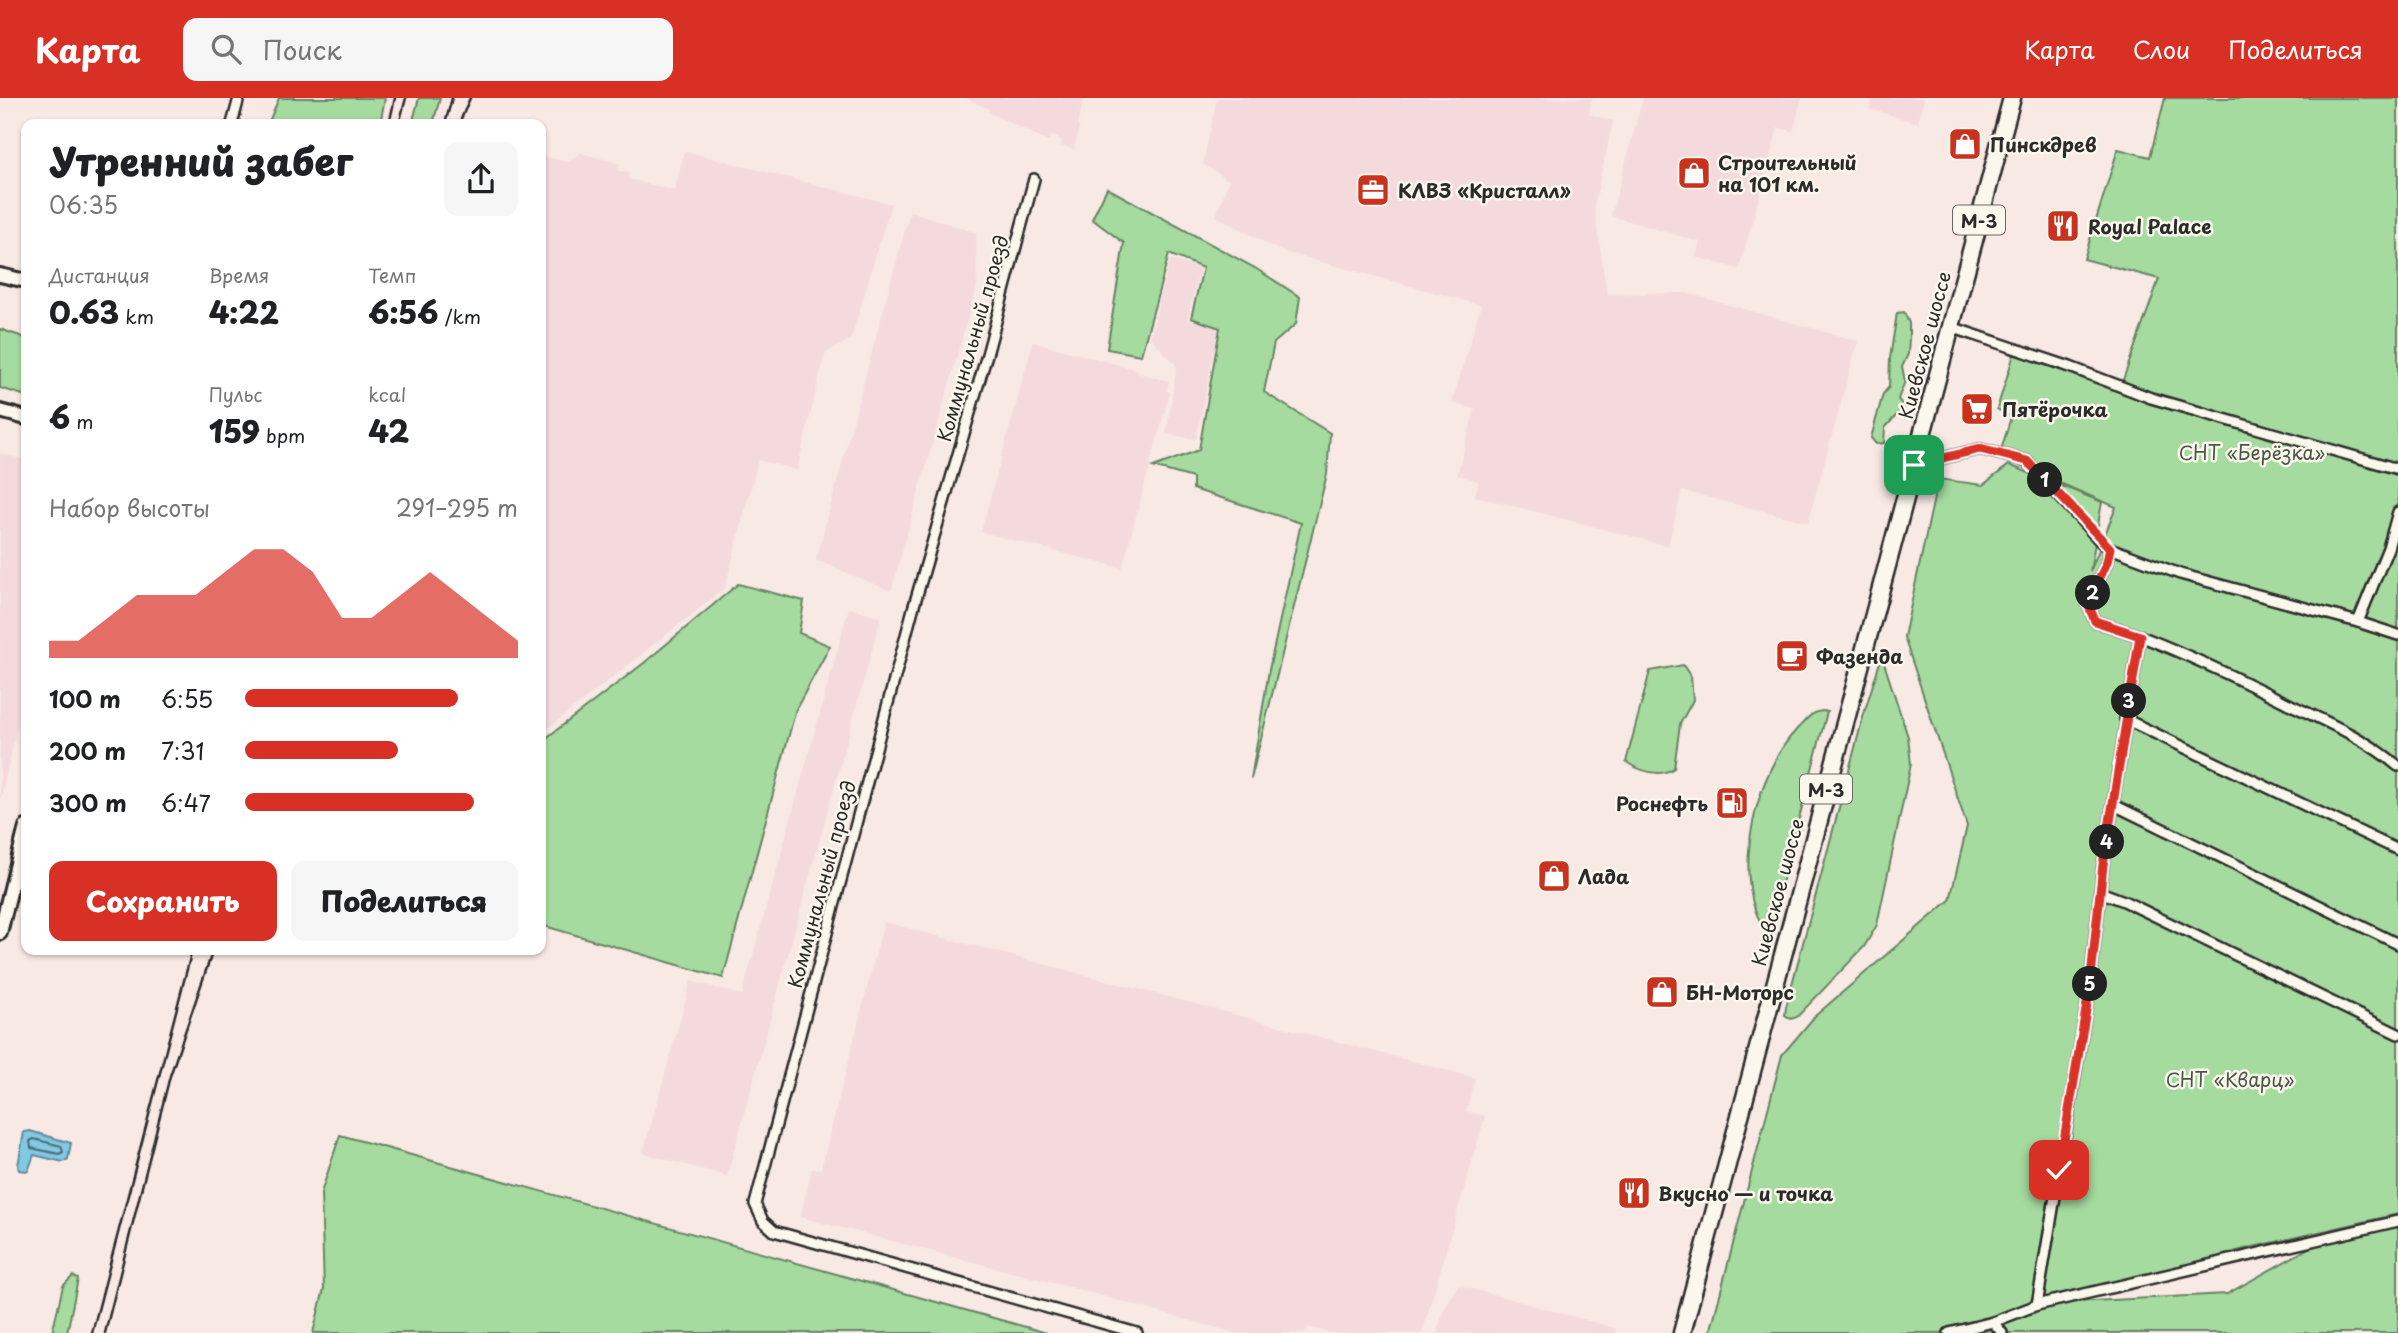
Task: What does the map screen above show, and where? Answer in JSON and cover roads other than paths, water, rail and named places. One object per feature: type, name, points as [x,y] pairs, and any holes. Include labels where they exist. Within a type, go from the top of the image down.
[{"type":"highway","name":"Киевское шоссе","points":[[1682,1333],[2012,98]]},
{"type":"street","points":[[233,119],[239,98]]},
{"type":"street","name":"Коммунальный проезд","points":[[1034,179],[988,351],[909,622],[755,1204],[763,1222],[774,1231],[1137,1333]]},
{"type":"street","points":[[0,275],[21,280]]},
{"type":"street","points":[[1951,327],[2070,367],[2151,398],[2398,469]]},
{"type":"street","points":[[0,411],[21,417]]},
{"type":"street","points":[[1914,465],[1980,449],[2027,461],[2110,548],[2180,574],[2398,635]]},
{"type":"street","points":[[2358,622],[2388,548],[2398,512]]},
{"type":"street","points":[[2110,548],[2107,562],[2088,604],[2095,621],[2195,657],[2376,747],[2398,766]]},
{"type":"street","points":[[2037,1305],[2090,986],[2100,892],[2140,636]]},
{"type":"street","points":[[2125,719],[2398,850]]},
{"type":"street","points":[[2114,805],[2398,944]]},
{"type":"street","points":[[0,933],[21,847]]},
{"type":"street","points":[[2100,892],[2124,901],[2398,1034]]},
{"type":"street","points":[[1949,1333],[1993,1322],[2037,1305],[2398,1222]]},
{"type":"street","points":[[1993,1322],[2001,1333]]},
{"type":"water","points":[[30,1131],[71,1143],[68,1159],[63,1162],[34,1155],[28,1171],[19,1170],[24,1132]]},
{"type":"railway","points":[[390,119],[395,98]]},
{"type":"railway","points":[[400,119],[406,98]]},
{"type":"railway","points":[[446,119],[452,98]]},
{"type":"railway","points":[[461,119],[470,98]]},
{"type":"railway","points":[[92,1333],[191,955]]},
{"type":"railway","points":[[105,1333],[170,1076],[211,955]]},
{"type":"place","name":"Пинскдрев","points":[[1965,144]]},
{"type":"place","name":"Строительный на 101 км.","points":[[1694,173]]},
{"type":"place","name":"КЛВЗ «Кристалл»","points":[[1373,190]]},
{"type":"place","name":"Royal Palace","points":[[2063,226]]},
{"type":"place","name":"Пятёрочка","points":[[1977,409]]},
{"type":"place","name":"Фазенда","points":[[1792,656]]},
{"type":"place","name":"Роснефть","points":[[1732,803]]},
{"type":"place","name":"Лада","points":[[1554,876]]},
{"type":"place","name":"БН-Моторс","points":[[1662,992]]},
{"type":"place","name":"Вкусно — и точка","points":[[1634,1193]]},
{"type":"park label","name":"СНТ «Берёзка»","points":[[2252,452]]},
{"type":"park label","name":"СНТ «Кварц»","points":[[2230,1079]]}]
